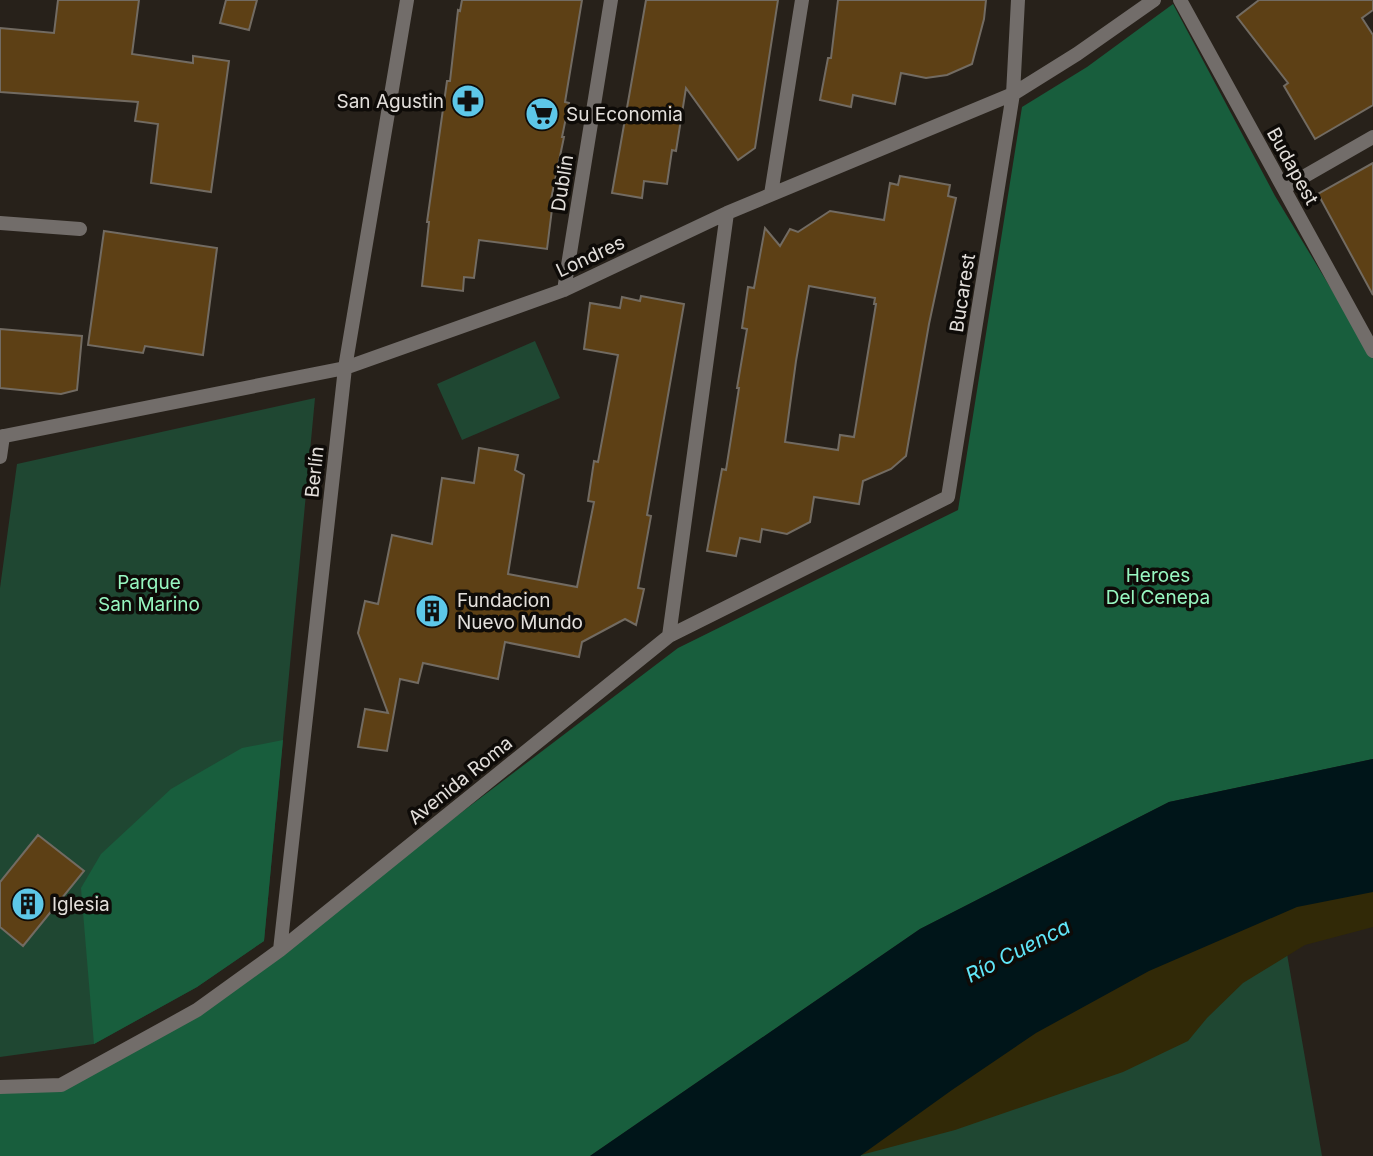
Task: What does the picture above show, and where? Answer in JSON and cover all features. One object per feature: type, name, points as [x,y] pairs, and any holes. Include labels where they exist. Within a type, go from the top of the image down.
[{"type":"street","name":"Berlín","points":[[280,950],[345,368],[407,0]]},
{"type":"street","name":"Dublin","points":[[564,290],[611,0]]},
{"type":"street","points":[[771,194],[802,0]]},
{"type":"street","name":"Bucarest","points":[[948,497],[1013,94],[1018,0]]},
{"type":"street","name":"Londres","points":[[2,437],[345,368],[564,290],[727,213],[1013,94],[1077,54],[1154,0]]},
{"type":"street","name":"Budapest","points":[[1180,0],[1373,351]]},
{"type":"street","points":[[1284,188],[1373,137]]},
{"type":"street","points":[[669,636],[727,213]]},
{"type":"street","points":[[0,223],[80,229]]},
{"type":"street","points":[[0,457],[2,437]]},
{"type":"street","name":"Avenida Roma","points":[[0,1087],[61,1085],[197,1010],[280,950],[669,636],[948,497]]},
{"type":"green space","name":"Heroes Del Cenepa","points":[[1173,4],[1275,196],[1373,358],[1373,759],[1169,802],[920,929],[590,1156],[0,1156],[0,1087],[61,1085],[197,1010],[678,648],[958,510],[1022,107],[1087,67]]},
{"type":"green space","points":[[535,341],[560,398],[462,440],[437,384]]},
{"type":"green space","name":"Parque San Marino","points":[[315,398],[264,941],[197,987],[94,1044],[0,1057],[0,588],[17,464]]},
{"type":"green space","points":[[283,740],[264,941],[197,987],[94,1044],[81,888],[101,854],[171,789],[242,748]]},
{"type":"green space","points":[[1273,873],[1322,1156],[860,1156],[861,1155]]},
{"type":"sand","points":[[1373,851],[1373,927],[1305,945],[1243,983],[1188,1041],[1123,1072],[955,1130],[861,1155],[918,1079]]},
{"type":"water","name":"Río Cuenca","points":[[1373,759],[1373,892],[1297,907],[1149,971],[1036,1033],[860,1156],[590,1156],[920,929],[1169,802]]},
{"type":"building","points":[[58,0],[139,0],[132,54],[193,63],[193,56],[229,61],[211,192],[151,183],[158,124],[135,121],[138,102],[0,92],[0,28],[54,33]]},
{"type":"building","points":[[226,0],[257,0],[249,30],[220,23]]},
{"type":"building","points":[[462,0],[582,0],[565,102],[569,103],[564,137],[549,209],[552,209],[547,249],[479,240],[474,278],[464,277],[463,291],[422,286],[427,222],[447,81],[450,81],[458,10],[460,11]]},
{"type":"building","points":[[646,0],[778,0],[755,148],[738,160],[686,88],[676,151],[672,150],[667,184],[644,181],[642,198],[612,193]]},
{"type":"building","points":[[838,0],[986,0],[984,19],[972,64],[947,75],[926,78],[901,73],[895,104],[853,95],[851,107],[820,100],[828,58],[831,58]]},
{"type":"building","points":[[1259,0],[1373,0],[1373,10],[1362,18],[1373,35],[1373,105],[1315,139],[1284,86],[1288,83],[1237,17]]},
{"type":"building","points":[[1373,163],[1373,295],[1318,194]]},
{"type":"building","points":[[900,176],[950,185],[948,196],[956,198],[929,324],[906,456],[891,469],[863,481],[859,504],[814,497],[810,522],[787,534],[762,529],[760,542],[740,538],[736,556],[707,551],[722,469],[726,470],[739,388],[747,329],[742,328],[748,287],[754,288],[765,228],[780,246],[790,229],[798,232],[830,211],[884,220],[890,183],[898,185]],"holes":[[[809,286],[875,298],[854,437],[840,435],[838,450],[785,442]]]},
{"type":"building","points":[[104,231],[217,248],[203,355],[145,346],[143,353],[88,345]]},
{"type":"building","points":[[641,296],[684,304],[647,515],[651,516],[638,588],[644,589],[636,625],[625,619],[582,642],[579,657],[505,642],[498,679],[423,663],[418,683],[400,679],[387,751],[358,747],[365,709],[388,713],[358,633],[365,601],[378,604],[392,535],[432,544],[442,478],[474,483],[479,448],[518,455],[515,470],[524,475],[508,574],[577,587],[594,502],[588,501],[594,461],[598,462],[618,355],[584,349],[590,303],[620,308],[622,297],[640,301]]},
{"type":"building","points":[[0,329],[82,336],[77,390],[61,394],[0,388]]},
{"type":"building","name":"Iglesia","points":[[38,835],[84,871],[23,946],[0,927],[0,882]]},
{"type":"place","name":"San Agustin","points":[[468,101]]},
{"type":"place","name":"Su Economia","points":[[542,114]]},
{"type":"place","name":"Fundacion Nuevo Mundo","points":[[432,611]]},
{"type":"place","name":"Iglesia","points":[[28,904]]}]
